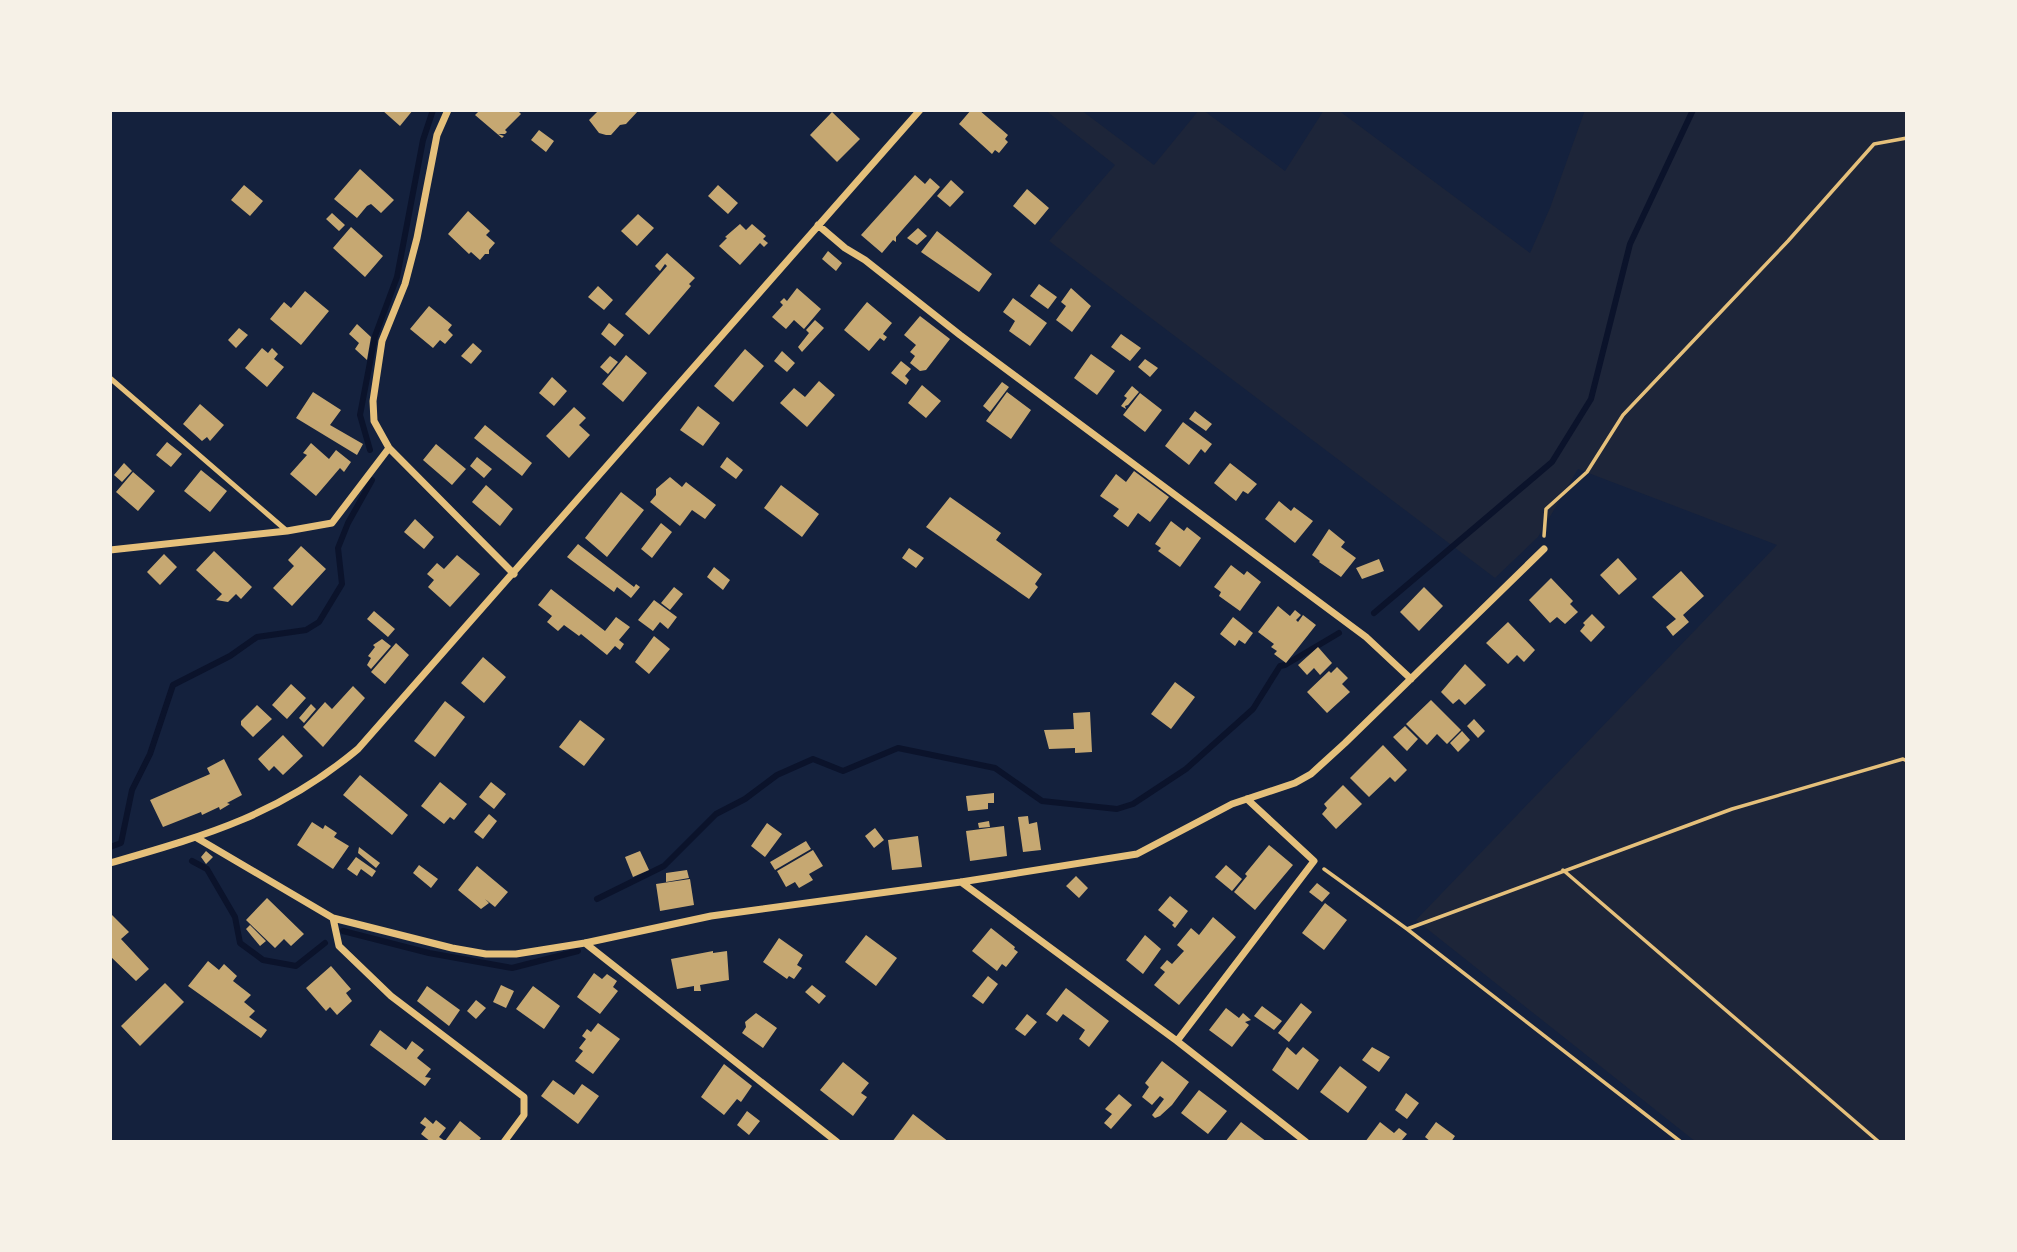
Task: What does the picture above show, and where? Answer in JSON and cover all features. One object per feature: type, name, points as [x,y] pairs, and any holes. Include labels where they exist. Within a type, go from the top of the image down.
[{"type":"street","points":[[448,110],[437,135],[405,284],[382,341],[373,401],[374,421],[389,448],[514,574]]},
{"type":"street","points":[[110,863],[197,838],[264,812],[289,799],[358,749],[920,110]]},
{"type":"street","points":[[818,225],[960,335],[1366,637],[1411,679]]},
{"type":"street","points":[[110,550],[287,531],[332,523],[389,448]]},
{"type":"street","points":[[197,838],[333,918],[486,954],[516,954],[585,943],[711,916],[961,882],[1137,854],[1231,803],[1295,783],[1311,774],[1544,549]]},
{"type":"street","points":[[1177,1041],[1314,861],[1247,799]]},
{"type":"street","points":[[961,882],[1177,1041],[1306,1142]]},
{"type":"street","points":[[333,918],[339,946],[391,996],[524,1097],[524,1115],[504,1142]]},
{"type":"street","points":[[585,943],[837,1142]]},
{"type":"lane","points":[[110,378],[287,531]]},
{"type":"path","points":[[1544,549],[1546,509],[1587,472],[1623,415],[1788,241],[1874,144],[1907,138]]},
{"type":"path","points":[[1408,929],[1732,809],[1903,759],[1907,761]]},
{"type":"path","points":[[1314,861],[1408,929],[1681,1142]]},
{"type":"path","points":[[1563,870],[1879,1142]]},
{"type":"shaded area","points":[[1045,110],[1081,110],[1154,165],[1199,110],[1203,110],[1285,171],[1324,110],[1338,110],[1530,253],[1550,208],[1585,110],[1907,110],[1907,1142],[1696,1142],[1416,920],[1777,545],[1578,469],[1538,537],[1495,578],[1049,241],[1115,165]]},
{"type":"building","points":[[382,110],[413,110],[400,126]]},
{"type":"building","points":[[480,110],[517,110],[521,114],[505,130],[505,134],[498,134],[504,136],[502,138],[475,115]]},
{"type":"building","points":[[599,110],[639,110],[626,124],[620,125],[611,135],[606,135],[599,133],[589,120]]},
{"type":"building","points":[[971,110],[979,110],[1008,135],[1005,139],[1008,142],[999,153],[995,150],[992,154],[959,124]]},
{"type":"building","points":[[832,112],[860,139],[837,162],[810,135]]},
{"type":"building","points":[[539,130],[554,141],[546,152],[531,140]]},
{"type":"building","points":[[360,169],[394,200],[381,213],[371,204],[357,218],[334,199]]},
{"type":"building","points":[[915,175],[925,184],[930,178],[940,187],[896,237],[896,242],[893,240],[882,253],[861,235]]},
{"type":"building","points":[[951,180],[964,192],[950,207],[937,196]]},
{"type":"building","points":[[244,185],[263,201],[250,216],[231,200]]},
{"type":"building","points":[[718,185],[738,203],[728,214],[708,196]]},
{"type":"building","points":[[1027,189],[1049,208],[1035,225],[1013,206]]},
{"type":"building","points":[[468,211],[490,231],[486,235],[495,243],[489,254],[485,254],[480,260],[471,252],[469,254],[448,234]]},
{"type":"building","points":[[332,213],[345,225],[339,231],[326,219]]},
{"type":"building","points":[[638,214],[654,228],[637,246],[621,231]]},
{"type":"building","points":[[740,224],[746,230],[752,224],[766,236],[763,239],[768,243],[764,247],[760,243],[740,265],[719,246]]},
{"type":"building","points":[[351,227],[383,256],[365,277],[333,248]]},
{"type":"building","points":[[918,228],[927,236],[917,245],[907,238]]},
{"type":"building","points":[[937,231],[992,274],[979,292],[921,252]]},
{"type":"building","points":[[828,251],[842,263],[836,271],[822,259]]},
{"type":"building","points":[[667,253],[695,278],[649,335],[625,314],[667,266],[665,264],[660,271],[655,266]]},
{"type":"building","points":[[1039,284],[1057,297],[1048,309],[1030,296]]},
{"type":"building","points":[[598,286],[613,300],[604,310],[588,297]]},
{"type":"building","points":[[797,288],[821,309],[804,329],[794,320],[786,329],[772,317],[783,305],[780,302],[784,298],[787,301]]},
{"type":"building","points":[[1071,288],[1091,306],[1072,332],[1056,320],[1066,306],[1061,302]]},
{"type":"building","points":[[305,291],[329,311],[301,345],[270,319],[284,302],[291,308]]},
{"type":"building","points":[[1013,298],[1047,323],[1030,346],[1009,331],[1015,321],[1003,312]]},
{"type":"building","points":[[867,302],[892,323],[883,334],[887,337],[884,341],[880,338],[869,351],[844,330]]},
{"type":"building","points":[[429,306],[452,325],[448,330],[453,335],[445,344],[440,340],[433,348],[410,329]]},
{"type":"building","points":[[920,316],[950,339],[926,370],[920,371],[910,363],[915,356],[910,352],[916,345],[904,335]]},
{"type":"building","points":[[815,320],[824,328],[802,352],[798,347],[809,333],[806,330]]},
{"type":"building","points":[[609,323],[624,335],[615,346],[601,334]]},
{"type":"building","points":[[357,324],[371,337],[367,360],[355,349],[359,343],[349,334]]},
{"type":"building","points":[[239,328],[248,335],[236,348],[228,340]]},
{"type":"building","points":[[1121,334],[1141,348],[1130,361],[1111,347]]},
{"type":"building","points":[[473,343],[482,351],[471,364],[461,356]]},
{"type":"building","points":[[262,348],[268,353],[272,348],[278,354],[274,359],[284,367],[267,387],[245,368]]},
{"type":"building","points":[[745,349],[764,366],[733,402],[714,386]]},
{"type":"building","points":[[782,351],[795,363],[787,372],[774,361]]},
{"type":"building","points":[[1091,354],[1115,371],[1097,395],[1074,378]]},
{"type":"building","points":[[626,355],[647,373],[623,402],[602,384]]},
{"type":"building","points":[[610,356],[618,362],[608,374],[600,367]]},
{"type":"building","points":[[1145,359],[1158,368],[1150,377],[1138,367]]},
{"type":"building","points":[[901,361],[911,369],[905,376],[909,380],[906,385],[891,373]]},
{"type":"building","points":[[552,377],[567,391],[554,406],[539,393]]},
{"type":"building","points":[[819,381],[835,395],[807,427],[780,403],[794,388],[805,397]]},
{"type":"building","points":[[1002,382],[1009,387],[990,412],[983,406]]},
{"type":"building","points":[[922,385],[941,401],[926,418],[908,403]]},
{"type":"building","points":[[1132,386],[1139,392],[1125,406],[1126,409],[1121,406],[1127,398],[1124,396]]},
{"type":"building","points":[[313,392],[341,410],[330,425],[363,444],[357,455],[296,418]]},
{"type":"building","points":[[1007,392],[1031,410],[1011,439],[986,421]]},
{"type":"building","points":[[1140,393],[1162,410],[1145,432],[1123,415]]},
{"type":"building","points":[[200,404],[224,425],[210,441],[207,437],[202,441],[183,424]]},
{"type":"building","points":[[698,406],[720,423],[703,446],[680,430]]},
{"type":"building","points":[[574,407],[586,418],[579,425],[590,435],[569,458],[546,436]]},
{"type":"building","points":[[1195,411],[1212,424],[1206,431],[1189,419]]},
{"type":"building","points":[[1183,422],[1212,444],[1205,453],[1201,449],[1189,465],[1165,446]]},
{"type":"building","points":[[485,425],[532,463],[522,476],[474,438]]},
{"type":"building","points":[[167,442],[182,454],[171,467],[156,455]]},
{"type":"building","points":[[311,443],[329,459],[336,450],[351,462],[344,472],[340,468],[316,496],[290,474],[307,455],[303,453]]},
{"type":"building","points":[[436,444],[466,469],[452,485],[423,460]]},
{"type":"building","points":[[477,457],[492,469],[484,478],[470,466]]},
{"type":"building","points":[[727,457],[743,470],[736,479],[720,467]]},
{"type":"building","points":[[124,463],[132,471],[122,482],[114,475]]},
{"type":"building","points":[[1230,463],[1257,484],[1248,494],[1243,491],[1236,501],[1214,483]]},
{"type":"building","points":[[201,470],[227,491],[210,512],[184,491]]},
{"type":"building","points":[[1134,471],[1169,497],[1150,522],[1138,513],[1128,527],[1113,516],[1119,509],[1100,496],[1116,474],[1126,482]]},
{"type":"building","points":[[133,472],[155,491],[138,511],[116,492]]},
{"type":"building","points":[[670,477],[682,487],[686,482],[716,505],[705,519],[692,510],[680,526],[650,502],[656,495],[656,489]]},
{"type":"building","points":[[486,485],[513,509],[500,526],[472,502]]},
{"type":"building","points":[[781,485],[819,514],[802,537],[764,508]]},
{"type":"building","points":[[621,492],[644,510],[607,557],[585,538]]},
{"type":"building","points":[[950,497],[1001,533],[996,540],[1042,574],[1035,584],[1038,587],[1029,599],[926,527]]},
{"type":"building","points":[[1279,501],[1291,511],[1294,507],[1313,521],[1295,543],[1265,519]]},
{"type":"building","points":[[415,519],[434,537],[424,549],[404,532]]},
{"type":"building","points":[[1171,521],[1184,531],[1187,527],[1201,538],[1180,567],[1158,551],[1161,548],[1155,544]]},
{"type":"building","points":[[661,523],[672,532],[652,558],[641,549]]},
{"type":"building","points":[[1329,529],[1345,542],[1341,547],[1356,558],[1341,577],[1312,555]]},
{"type":"building","points":[[578,544],[634,587],[636,584],[640,587],[631,598],[617,587],[614,592],[567,557]]},
{"type":"building","points":[[301,546],[326,569],[292,606],[273,588],[294,566],[288,560]]},
{"type":"building","points":[[909,548],[924,558],[916,568],[902,558]]},
{"type":"building","points":[[214,551],[252,587],[241,599],[236,594],[228,602],[216,600],[222,594],[196,570]]},
{"type":"building","points":[[164,554],[177,567],[160,585],[147,572]]},
{"type":"building","points":[[457,555],[480,574],[450,607],[428,587],[434,580],[427,574],[437,563],[444,569]]},
{"type":"building","points":[[1618,558],[1637,579],[1619,595],[1600,575]]},
{"type":"building","points":[[1379,559],[1384,571],[1362,579],[1356,568]]},
{"type":"building","points":[[1231,565],[1244,575],[1247,571],[1261,582],[1240,611],[1219,596],[1221,592],[1214,587]]},
{"type":"building","points":[[714,567],[730,580],[723,590],[707,577]]},
{"type":"building","points":[[1681,571],[1704,596],[1683,615],[1689,622],[1673,636],[1666,627],[1676,619],[1652,597]]},
{"type":"building","points":[[1551,578],[1573,601],[1570,604],[1578,612],[1565,624],[1557,617],[1550,623],[1529,600]]},
{"type":"building","points":[[674,587],[683,594],[670,610],[661,603]]},
{"type":"building","points":[[1424,587],[1443,606],[1419,631],[1400,612]]},
{"type":"building","points":[[551,589],[605,631],[616,617],[630,627],[619,640],[624,644],[620,650],[615,646],[607,655],[581,634],[579,636],[564,625],[558,631],[547,622],[552,616],[538,605]]},
{"type":"building","points":[[654,600],[677,617],[668,629],[660,622],[653,631],[638,620]]},
{"type":"building","points":[[1278,606],[1290,616],[1295,610],[1301,615],[1296,620],[1298,622],[1303,615],[1316,625],[1286,663],[1274,654],[1277,651],[1271,647],[1274,644],[1258,632]]},
{"type":"building","points":[[374,611],[395,629],[388,637],[367,619]]},
{"type":"building","points":[[1592,614],[1605,627],[1591,642],[1580,631],[1585,625],[1583,623]]},
{"type":"building","points":[[1233,617],[1253,633],[1245,644],[1239,640],[1235,646],[1220,634]]},
{"type":"building","points":[[1508,622],[1535,650],[1524,662],[1517,655],[1508,664],[1486,643]]},
{"type":"building","points":[[654,636],[670,649],[649,674],[635,662]]},
{"type":"building","points":[[382,639],[391,646],[371,669],[367,665],[371,658],[368,656],[375,647],[373,645]]},
{"type":"building","points":[[396,643],[409,655],[385,684],[371,672]]},
{"type":"building","points":[[1318,647],[1332,663],[1320,675],[1314,668],[1307,675],[1298,665]]},
{"type":"building","points":[[483,657],[506,677],[484,703],[461,683]]},
{"type":"building","points":[[1465,664],[1486,685],[1465,705],[1459,699],[1453,704],[1441,692]]},
{"type":"building","points":[[1337,667],[1348,678],[1342,684],[1350,692],[1327,713],[1307,692]]},
{"type":"building","points":[[1175,682],[1195,697],[1171,729],[1151,714]]},
{"type":"building","points":[[291,684],[306,698],[287,719],[272,705]]},
{"type":"building","points":[[353,686],[365,698],[323,747],[303,727],[325,702],[332,709]]},
{"type":"building","points":[[1431,700],[1461,730],[1447,744],[1437,734],[1427,745],[1406,724]]},
{"type":"building","points":[[445,701],[465,717],[435,757],[414,741]]},
{"type":"building","points":[[311,704],[316,709],[304,723],[299,718]]},
{"type":"building","points":[[257,705],[272,719],[253,737],[241,725],[241,721]]},
{"type":"building","points":[[1090,712],[1092,752],[1075,753],[1075,748],[1049,749],[1044,730],[1074,729],[1073,713]]},
{"type":"building","points":[[1474,719],[1485,731],[1478,738],[1467,726]]},
{"type":"building","points":[[580,720],[605,739],[584,766],[559,747]]},
{"type":"building","points":[[1405,726],[1418,739],[1407,751],[1393,737]]},
{"type":"building","points":[[1462,731],[1470,740],[1458,752],[1450,743]]},
{"type":"building","points":[[283,735],[303,756],[283,775],[274,766],[269,771],[258,759]]},
{"type":"building","points":[[1383,745],[1407,770],[1395,782],[1390,777],[1369,797],[1350,778]]},
{"type":"building","points":[[224,759],[242,795],[220,810],[219,807],[202,815],[201,812],[163,827],[150,800],[210,774],[207,768]]},
{"type":"building","points":[[360,775],[408,815],[392,835],[343,795]]},
{"type":"building","points":[[440,782],[467,804],[454,820],[450,817],[444,824],[421,806]]},
{"type":"building","points":[[491,782],[506,794],[494,809],[479,797]]},
{"type":"building","points":[[1343,785],[1362,804],[1336,829],[1322,814],[1327,808],[1324,804]]},
{"type":"building","points":[[994,793],[994,803],[988,803],[988,809],[968,811],[966,796]]},
{"type":"building","points":[[489,814],[497,821],[483,839],[474,832]]},
{"type":"building","points":[[1028,816],[1029,824],[1037,822],[1041,850],[1023,852],[1018,817]]},
{"type":"building","points":[[989,821],[990,827],[979,828],[978,823]]},
{"type":"building","points":[[312,822],[323,829],[325,825],[337,833],[334,837],[349,846],[333,869],[297,845]]},
{"type":"building","points":[[767,823],[782,834],[765,857],[751,846]]},
{"type":"building","points":[[1004,826],[1007,856],[970,861],[966,831]]},
{"type":"building","points":[[875,828],[884,840],[874,848],[865,836]]},
{"type":"building","points":[[918,836],[922,867],[892,870],[888,840]]},
{"type":"building","points":[[806,841],[811,849],[775,870],[770,862]]},
{"type":"building","points":[[1269,845],[1293,865],[1255,910],[1234,892]]},
{"type":"building","points":[[359,847],[380,863],[376,868],[358,853]]},
{"type":"building","points":[[813,850],[823,866],[809,874],[813,880],[799,888],[795,882],[786,887],[777,871]]},
{"type":"building","points":[[206,851],[213,857],[206,864],[201,857]]},
{"type":"building","points":[[640,851],[649,870],[633,877],[625,857]]},
{"type":"building","points":[[356,857],[376,871],[372,877],[361,869],[357,876],[347,869]]},
{"type":"building","points":[[419,865],[438,879],[431,888],[413,873]]},
{"type":"building","points":[[1226,865],[1242,879],[1232,891],[1215,877]]},
{"type":"building","points":[[477,866],[508,892],[495,907],[485,899],[489,903],[481,909],[458,890]]},
{"type":"building","points":[[687,870],[689,878],[666,882],[666,873]]},
{"type":"building","points":[[1076,876],[1088,888],[1079,898],[1066,886]]},
{"type":"building","points":[[690,879],[694,905],[660,911],[656,884]]},
{"type":"building","points":[[1317,883],[1330,893],[1322,902],[1309,892]]},
{"type":"building","points":[[1170,896],[1188,911],[1175,928],[1172,925],[1174,923],[1158,910]]},
{"type":"building","points":[[267,898],[304,934],[291,946],[284,939],[275,948],[246,920]]},
{"type":"building","points":[[1325,903],[1347,920],[1324,950],[1302,933]]},
{"type":"building","points":[[110,913],[129,932],[121,939],[149,969],[136,981],[110,956]]},
{"type":"building","points":[[1213,917],[1236,937],[1179,1005],[1154,985],[1165,972],[1160,968],[1167,960],[1172,964],[1184,951],[1177,945],[1191,928],[1199,935]]},
{"type":"building","points":[[250,925],[266,941],[260,946],[246,929]]},
{"type":"building","points":[[991,928],[1018,952],[1006,967],[1002,964],[997,971],[972,951]]},
{"type":"building","points":[[866,935],[897,958],[876,986],[845,962]]},
{"type":"building","points":[[1145,935],[1161,949],[1143,974],[1126,960]]},
{"type":"building","points":[[779,938],[803,955],[797,965],[802,968],[794,979],[789,976],[787,979],[763,962]]},
{"type":"building","points":[[727,951],[729,980],[700,985],[701,991],[694,991],[694,986],[677,989],[671,959]]},
{"type":"building","points":[[208,961],[219,970],[224,964],[237,976],[233,981],[251,995],[244,1002],[255,1011],[249,1017],[267,1030],[261,1038],[188,986]]},
{"type":"building","points":[[331,966],[351,989],[346,993],[352,1001],[337,1015],[330,1007],[326,1011],[306,988]]},
{"type":"building","points":[[594,973],[602,979],[607,974],[617,981],[613,987],[618,991],[600,1014],[577,997]]},
{"type":"building","points":[[988,976],[998,984],[983,1004],[972,996]]},
{"type":"building","points":[[165,983],[184,1002],[140,1046],[121,1026]]},
{"type":"building","points":[[501,985],[514,991],[506,1008],[493,1002]]},
{"type":"building","points":[[812,985],[826,996],[819,1004],[805,992]]},
{"type":"building","points":[[427,986],[460,1010],[449,1026],[417,1001]]},
{"type":"building","points":[[533,986],[560,1006],[544,1029],[516,1009]]},
{"type":"building","points":[[1066,988],[1109,1021],[1089,1047],[1079,1039],[1085,1030],[1063,1014],[1057,1022],[1046,1014]]},
{"type":"building","points":[[476,1000],[486,1008],[476,1019],[467,1011]]},
{"type":"building","points":[[1301,1003],[1312,1012],[1289,1042],[1278,1033]]},
{"type":"building","points":[[1262,1006],[1282,1021],[1274,1030],[1254,1016]]},
{"type":"building","points":[[1226,1008],[1239,1018],[1243,1013],[1251,1020],[1245,1022],[1249,1025],[1232,1047],[1209,1030]]},
{"type":"building","points":[[756,1013],[777,1028],[763,1048],[742,1033],[746,1027],[745,1022]]},
{"type":"building","points":[[1027,1014],[1037,1022],[1025,1036],[1015,1029]]},
{"type":"building","points":[[598,1023],[620,1039],[593,1074],[575,1061],[583,1051],[579,1048],[586,1039],[582,1036],[587,1029],[591,1032]]},
{"type":"building","points":[[380,1030],[406,1050],[412,1041],[424,1050],[417,1058],[431,1069],[425,1077],[431,1078],[425,1086],[370,1045]]},
{"type":"building","points":[[1287,1047],[1296,1055],[1303,1047],[1319,1060],[1298,1090],[1272,1070]]},
{"type":"building","points":[[1372,1047],[1390,1057],[1379,1072],[1362,1060]]},
{"type":"building","points":[[1162,1061],[1189,1082],[1172,1105],[1155,1118],[1152,1115],[1164,1099],[1160,1096],[1152,1105],[1142,1097],[1149,1087],[1145,1083]]},
{"type":"building","points":[[843,1062],[869,1083],[861,1093],[867,1097],[853,1116],[820,1090]]},
{"type":"building","points":[[724,1064],[752,1086],[741,1102],[737,1099],[724,1115],[701,1097]]},
{"type":"building","points":[[1340,1066],[1367,1087],[1348,1113],[1320,1092]]},
{"type":"building","points":[[553,1080],[574,1095],[582,1084],[599,1096],[578,1124],[541,1096]]},
{"type":"building","points":[[1199,1090],[1227,1111],[1208,1134],[1181,1113]]},
{"type":"building","points":[[1406,1093],[1419,1103],[1407,1119],[1395,1110]]},
{"type":"building","points":[[1119,1094],[1132,1105],[1111,1129],[1104,1123],[1112,1114],[1105,1109]]},
{"type":"building","points":[[747,1111],[760,1121],[749,1135],[737,1125]]},
{"type":"building","points":[[913,1114],[949,1142],[892,1142]]},
{"type":"building","points":[[425,1117],[433,1124],[436,1120],[446,1128],[439,1137],[445,1141],[460,1121],[481,1138],[478,1142],[431,1142],[421,1134],[426,1127],[420,1123]]},
{"type":"building","points":[[1241,1122],[1267,1142],[1225,1142]]},
{"type":"building","points":[[1380,1122],[1394,1133],[1399,1128],[1407,1134],[1402,1140],[1405,1142],[1365,1142]]},
{"type":"building","points":[[1436,1122],[1455,1136],[1451,1142],[1431,1142],[1425,1137]]},
{"type":"waterway","points":[[370,450],[360,415],[375,336],[397,277],[423,140],[433,110]]},
{"type":"waterway","points":[[1374,613],[1552,462],[1591,399],[1630,244],[1693,110]]},
{"type":"waterway","points":[[110,847],[121,843],[132,790],[150,754],[173,685],[230,656],[257,637],[306,630],[319,622],[342,584],[338,548],[348,523],[372,480]]},
{"type":"waterway","points":[[597,899],[664,866],[716,814],[745,799],[777,775],[813,759],[843,771],[898,748],[995,768],[1042,801],[1117,809],[1133,804],[1186,769],[1253,709],[1280,666],[1339,633]]},
{"type":"waterway","points":[[192,861],[207,869],[235,917],[240,943],[263,960],[296,966],[325,943]]},
{"type":"waterway","points":[[343,931],[429,953],[512,968],[578,951]]}]
